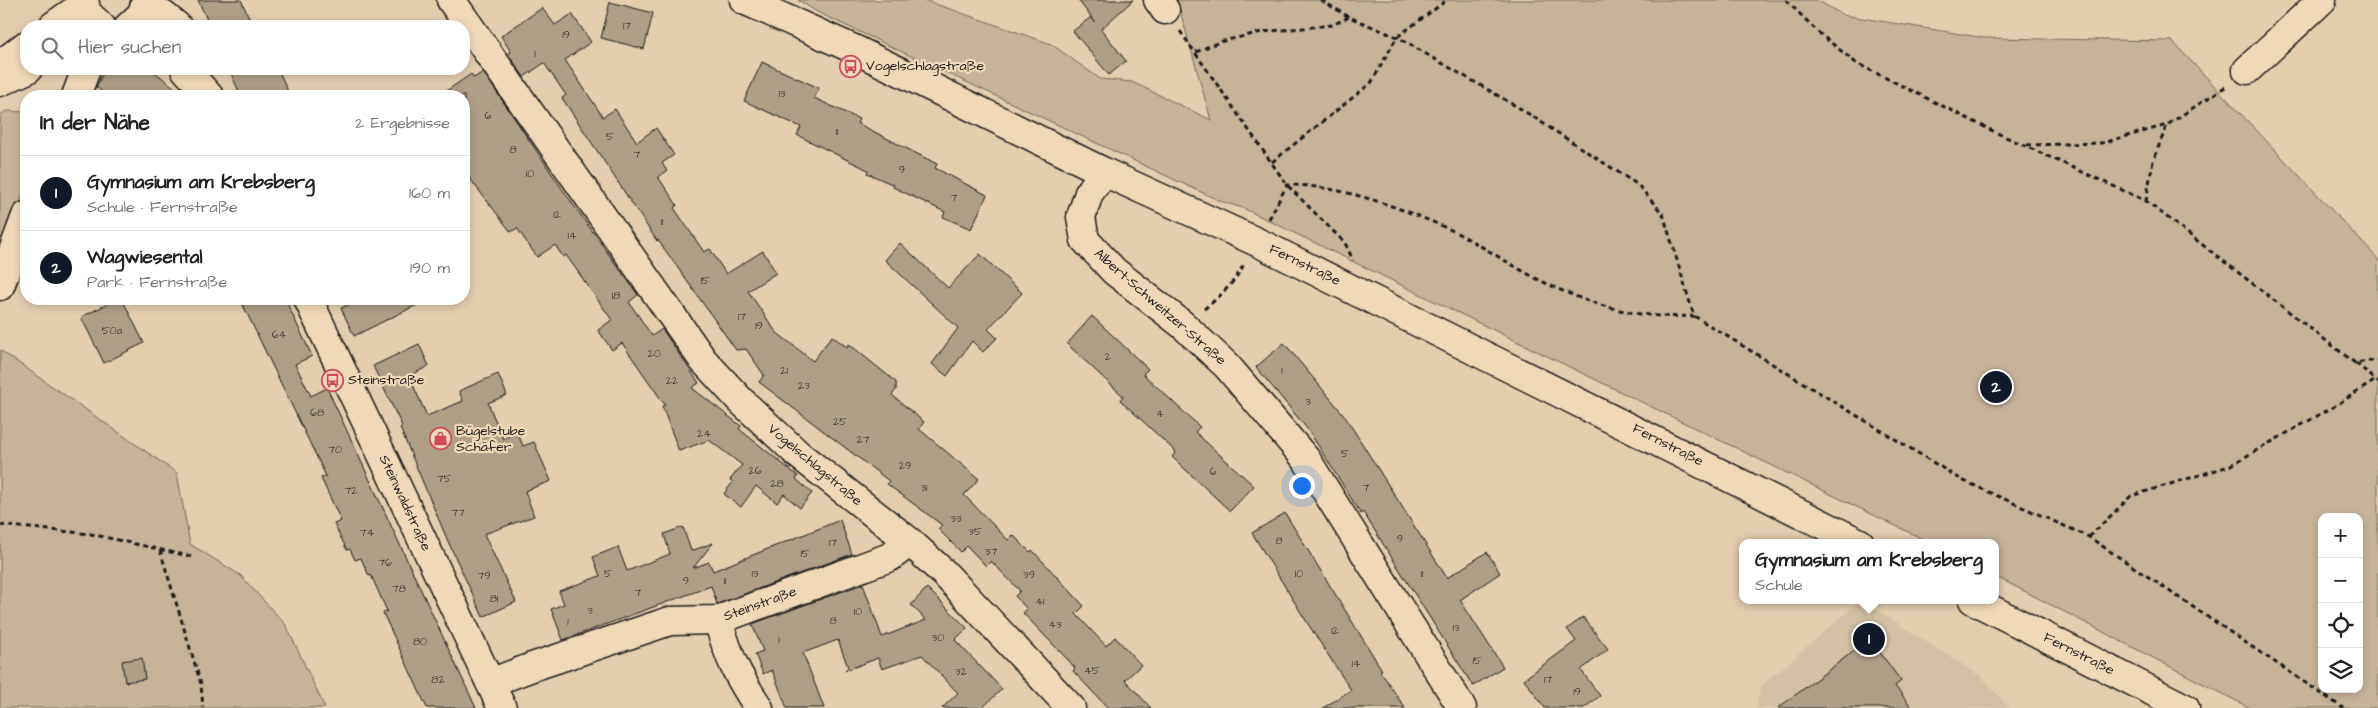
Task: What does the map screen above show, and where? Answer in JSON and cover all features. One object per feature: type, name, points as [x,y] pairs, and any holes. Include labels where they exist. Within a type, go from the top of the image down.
[{"type":"street","name":"Vogelschlagstraße","points":[[452,0],[466,20]]},
{"type":"street","name":"Fernstraße","points":[[744,0],[858,51],[1104,172],[1357,291],[1852,539]]},
{"type":"street","points":[[2246,70],[2322,0]]},
{"type":"street","points":[[61,20],[84,2],[87,13],[95,20]]},
{"type":"street","points":[[136,20],[146,3],[170,20]]},
{"type":"street","name":"Vogelschlagstraße","points":[[470,26],[703,360],[740,400],[799,455],[910,542],[944,573],[1071,708]]},
{"type":"street","points":[[0,65],[20,50]]},
{"type":"street","points":[[0,82],[20,73]]},
{"type":"street","points":[[78,90],[84,75]]},
{"type":"street","points":[[190,75],[204,90]]},
{"type":"street","points":[[209,75],[215,90]]},
{"type":"street","name":"Albert-Schweitzer-Straße","points":[[1104,172],[1089,193],[1080,216],[1085,240],[1114,271],[1183,325],[1227,366],[1306,459],[1462,708]]},
{"type":"street","points":[[0,286],[20,232]]},
{"type":"street","name":"Steinwaldstraße","points":[[311,305],[502,708]]},
{"type":"street","name":"Steinstraße","points":[[490,683],[670,621],[718,620],[890,557],[910,542]]},
{"type":"street","name":"Fernstraße","points":[[1981,604],[2185,708]]},
{"type":"street","points":[[718,620],[729,657],[741,682],[759,708]]},
{"type":"path","points":[[1321,0],[1349,17],[1396,37],[1521,109],[1638,185],[1663,214],[1694,316]]},
{"type":"path","points":[[1272,162],[1371,83],[1396,37],[1447,0]]},
{"type":"path","points":[[1786,0],[1819,33],[1856,63],[2024,145],[2146,201],[2377,381],[2229,466],[2131,496],[2089,537]]},
{"type":"path","points":[[1161,5],[1196,52],[1287,185],[1345,243],[1357,269],[1357,291]]},
{"type":"path","points":[[1196,52],[1219,42],[1262,32],[1332,26],[1349,17]]},
{"type":"path","points":[[2024,145],[2102,143],[2167,125],[2218,93],[2246,70]]},
{"type":"path","points":[[2146,201],[2153,161],[2167,125]]},
{"type":"path","points":[[1287,185],[1308,185],[1360,196],[1451,230],[1553,287],[1601,306],[1632,314],[1667,318],[1694,316],[1962,480],[2089,537],[2343,708]]},
{"type":"path","points":[[1256,242],[1287,185]]},
{"type":"path","points":[[1183,325],[1215,301],[1239,274]]},
{"type":"path","points":[[2355,363],[2378,360]]},
{"type":"path","points":[[0,525],[91,534],[194,557]]},
{"type":"path","points":[[160,550],[201,684],[203,708]]},
{"type":"shaded area","points":[[798,0],[924,0],[1051,44],[1100,79],[1132,82],[1211,120],[1177,0],[1817,0],[1843,15],[1985,38],[2172,41],[2378,259],[2378,708],[2250,708],[1999,578],[1999,539],[1923,539],[1243,208],[1220,201],[817,12]]},
{"type":"shaded area","points":[[6,111],[20,112],[20,203],[0,257],[0,115]]},
{"type":"shaded area","points":[[0,350],[177,473],[190,544],[240,575],[286,625],[325,708],[0,708]]},
{"type":"shaded area","points":[[1856,604],[1867,604],[1982,677],[2009,708],[1757,708],[1760,687]]},
{"type":"building","points":[[198,0],[241,0],[250,20],[207,20]]},
{"type":"building","points":[[1078,0],[1133,0],[1101,29],[1126,61],[1109,75],[1073,31],[1091,17],[1095,22]]},
{"type":"building","points":[[610,2],[653,13],[644,49],[601,38]]},
{"type":"building","points":[[542,8],[555,25],[572,14],[591,42],[565,60],[603,117],[615,109],[637,142],[656,128],[674,155],[662,163],[667,171],[658,177],[677,205],[674,208],[704,252],[710,249],[726,274],[763,251],[776,273],[748,291],[776,332],[813,361],[832,336],[847,347],[849,344],[896,382],[896,390],[892,395],[924,422],[919,429],[979,479],[964,495],[1008,540],[1013,535],[1030,552],[1032,550],[1084,606],[1076,614],[1106,646],[1115,637],[1141,665],[1125,680],[1151,708],[1108,708],[1073,671],[1075,668],[1069,661],[1023,613],[1027,609],[1015,596],[1020,591],[991,561],[986,566],[967,546],[961,552],[938,529],[942,525],[887,484],[889,481],[759,382],[764,375],[746,349],[736,350],[657,241],[562,98],[566,95],[544,63],[524,77],[508,54],[511,52],[501,36]]},
{"type":"building","points":[[762,62],[819,88],[814,98],[859,119],[857,123],[937,164],[935,168],[987,195],[971,229],[943,217],[945,212],[867,173],[868,170],[797,135],[801,127],[744,101]]},
{"type":"building","points":[[483,72],[565,193],[638,295],[629,302],[652,336],[662,329],[699,383],[692,388],[741,426],[739,429],[798,476],[796,479],[812,493],[800,508],[784,494],[777,503],[756,486],[741,507],[724,494],[733,482],[730,480],[742,465],[709,440],[679,451],[662,406],[665,405],[622,343],[612,350],[598,330],[612,320],[566,255],[563,257],[555,245],[537,257],[517,228],[511,232],[470,179],[470,90],[448,90],[471,74],[474,78]]},
{"type":"building","points":[[102,75],[159,75],[177,90],[100,90],[96,87]]},
{"type":"building","points":[[232,75],[281,75],[287,90],[238,90]]},
{"type":"building","points":[[900,243],[948,288],[980,254],[1022,293],[988,329],[997,338],[983,352],[972,341],[947,376],[932,364],[958,328],[885,260]]},
{"type":"building","points":[[106,305],[125,305],[144,343],[104,363],[81,317]]},
{"type":"building","points":[[243,305],[288,305],[312,356],[295,364],[311,396],[327,388],[476,708],[427,708],[383,613],[387,611],[371,575],[369,576],[361,558],[355,560],[350,549],[347,550],[334,524],[341,521],[321,478],[326,476]]},
{"type":"building","points":[[348,305],[417,305],[354,336],[341,308]]},
{"type":"building","points":[[1092,316],[1148,369],[1143,374],[1200,427],[1195,432],[1254,486],[1230,511],[1172,457],[1176,452],[1120,400],[1123,396],[1067,344]]},
{"type":"building","points":[[1284,343],[1344,415],[1447,578],[1487,552],[1500,573],[1460,600],[1503,667],[1473,686],[1363,512],[1361,514],[1309,431],[1256,367]]},
{"type":"building","points":[[419,344],[429,366],[409,376],[427,416],[463,401],[459,391],[498,374],[507,395],[488,403],[503,439],[517,432],[523,446],[534,442],[551,481],[525,491],[534,516],[484,534],[516,602],[483,617],[447,539],[400,428],[402,426],[373,366]]},
{"type":"building","points":[[1285,513],[1382,670],[1380,671],[1405,708],[1323,708],[1351,690],[1252,533]]},
{"type":"building","points":[[840,520],[852,554],[717,604],[711,586],[563,640],[551,609],[564,604],[559,591],[600,576],[593,557],[618,547],[627,571],[670,554],[664,534],[683,527],[691,551],[713,543],[693,568],[709,562],[713,571]]},
{"type":"building","points":[[863,584],[882,637],[926,620],[911,605],[927,588],[967,628],[955,640],[1002,689],[982,708],[942,708],[958,693],[922,655],[882,669],[878,658],[844,671],[848,667],[838,640],[803,653],[824,708],[787,708],[772,670],[763,674],[755,654],[763,651],[752,624]]},
{"type":"building","points":[[1583,617],[1608,649],[1581,670],[1600,696],[1584,708],[1545,708],[1524,679],[1576,641],[1567,629]]},
{"type":"building","points":[[1870,639],[1901,681],[1895,686],[1912,708],[1778,708]]},
{"type":"building","points":[[142,658],[145,679],[125,682],[122,661]]},
{"type":"place","name":"Vogelschlagstraße","points":[[850,66]]},
{"type":"place","name":"Steinstraße","points":[[332,380]]},
{"type":"place","name":"Wagwiesental","points":[[1996,387]]},
{"type":"place","name":"Bügelstube Schäfer","points":[[440,439]]},
{"type":"place","name":"Gymnasium am Krebsberg","points":[[1869,639]]}]
